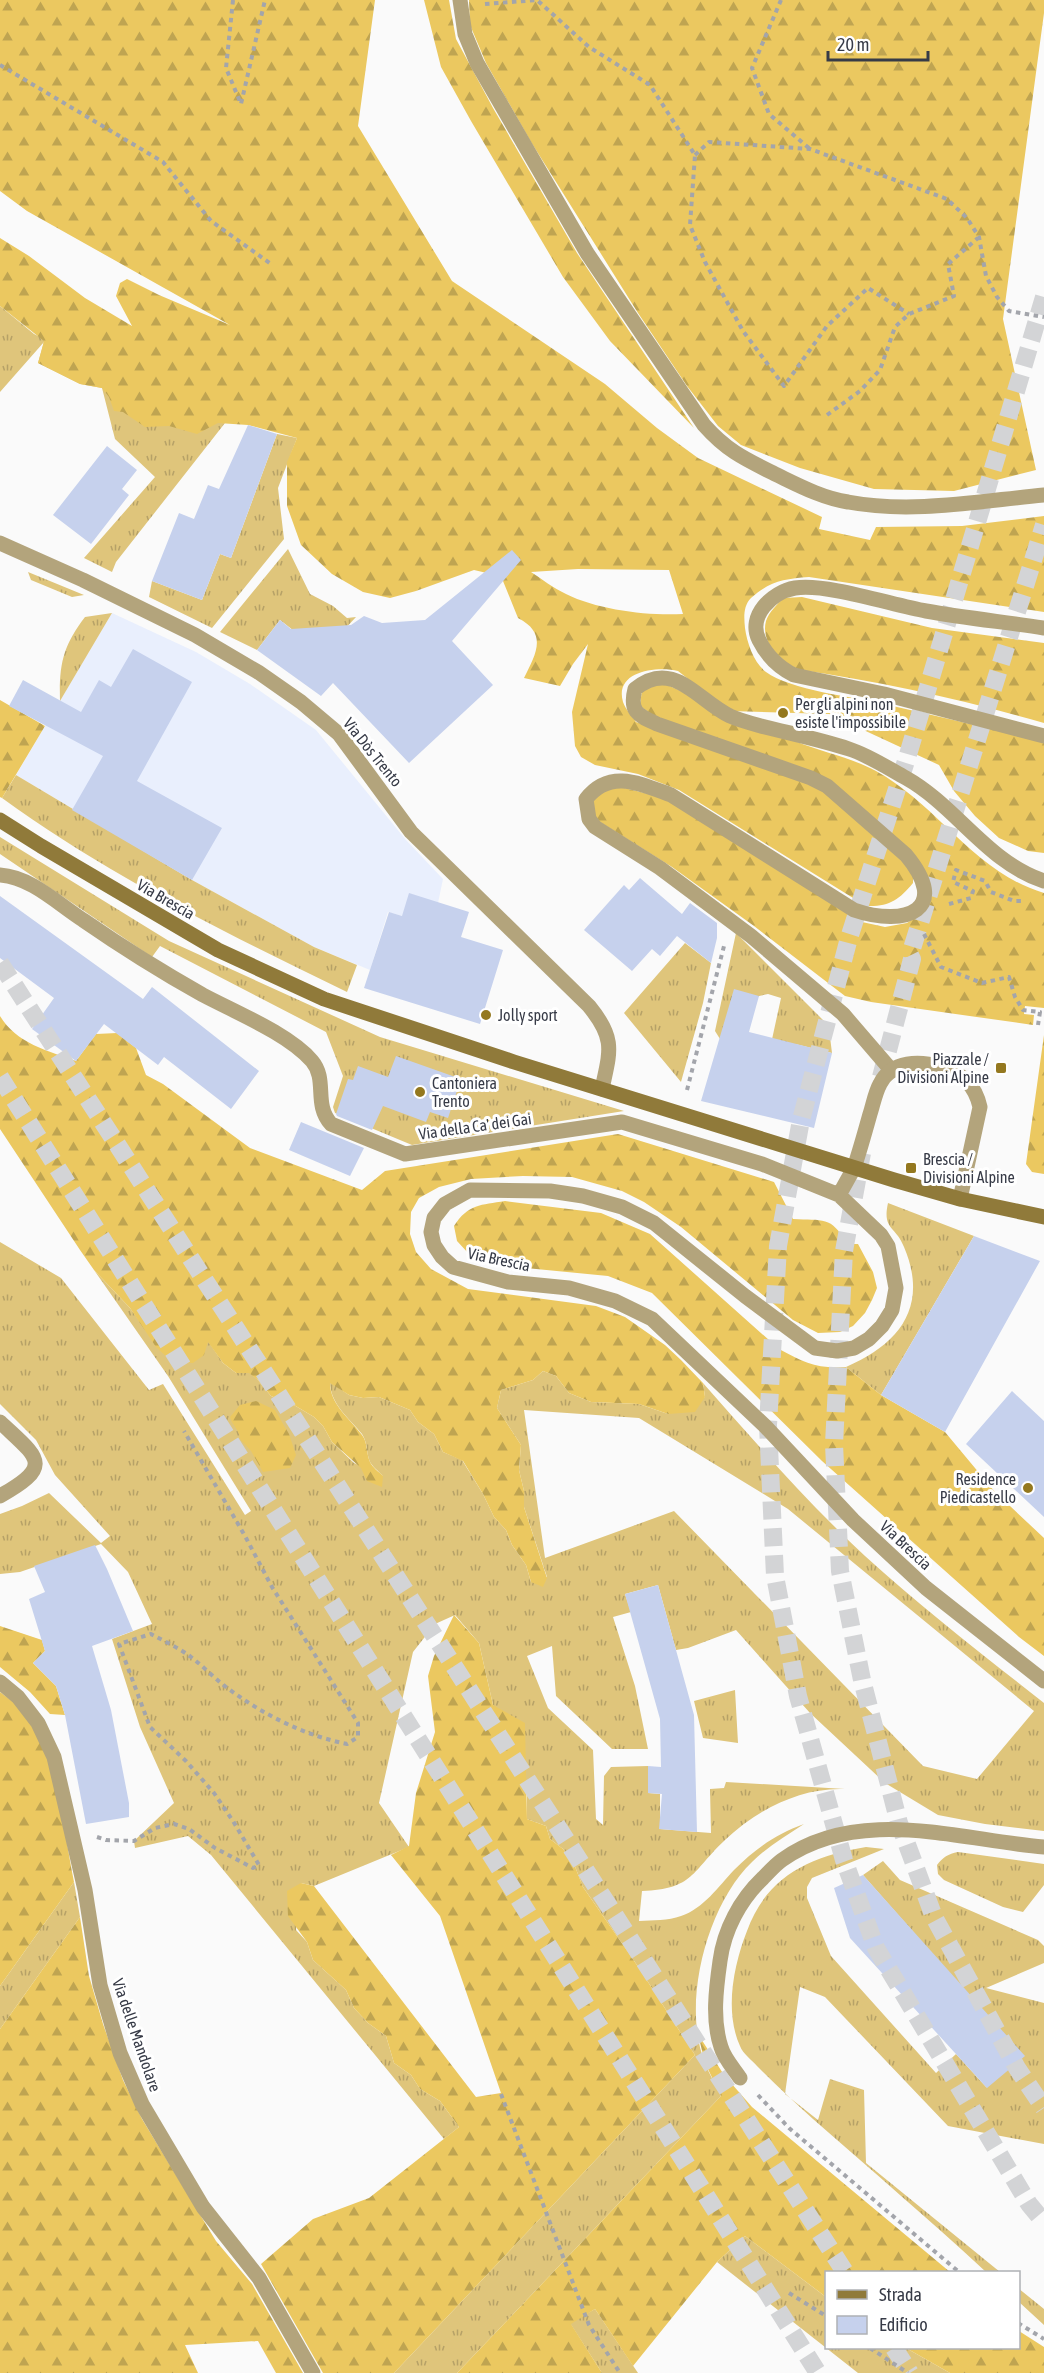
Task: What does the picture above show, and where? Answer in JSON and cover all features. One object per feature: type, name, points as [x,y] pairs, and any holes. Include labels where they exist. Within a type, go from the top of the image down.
[{"type":"street","points":[[460,2],[465,34],[477,63],[587,253],[704,425],[717,440],[734,454],[817,493],[847,502],[887,507],[937,506],[1044,495]]},
{"type":"street","name":"Via Dòs Trento","points":[[0,543],[83,580],[195,635],[258,672],[301,702],[339,734],[411,832],[600,1020],[610,1046],[602,1089]]},
{"type":"street","points":[[1044,628],[927,611],[826,590],[796,588],[776,595],[761,610],[756,621],[758,637],[768,654],[782,669],[794,675],[884,694],[1044,736]]},
{"type":"street","points":[[892,1071],[843,1014],[725,916],[660,868],[595,827],[585,807],[586,799],[601,783],[614,781],[641,784],[671,795],[854,910],[883,918],[907,916],[915,912],[922,902],[924,892],[922,879],[915,865],[835,793],[811,778],[641,717],[636,712],[632,700],[635,689],[655,677],[669,678],[730,716],[851,750],[923,788],[1010,864],[1033,877],[1044,880]]},
{"type":"street","name":"Via Brescia","points":[[0,820],[218,950],[324,999],[854,1168],[960,1199],[1044,1217]]},
{"type":"street","name":"Via della Ca' dei Gai","points":[[0,875],[25,881],[148,964],[291,1042],[312,1061],[319,1072],[321,1106],[324,1116],[331,1124],[405,1154],[622,1122],[762,1164],[839,1196]]},
{"type":"street","points":[[839,1196],[854,1168],[880,1082],[892,1071],[906,1063],[922,1062],[956,1072],[969,1083],[978,1096],[980,1107],[960,1199]]},
{"type":"street","name":"Via Brescia","points":[[839,1196],[881,1235],[888,1246],[896,1288],[892,1310],[882,1326],[869,1339],[854,1348],[837,1351],[816,1348],[654,1223],[612,1204],[584,1196],[550,1191],[470,1190],[445,1204],[434,1218],[430,1232],[434,1245],[453,1267],[508,1282],[569,1288],[615,1301],[652,1319],[765,1426],[853,1520],[926,1588],[1044,1681]]},
{"type":"street","points":[[0,1422],[33,1455],[36,1465],[31,1476],[0,1496]]},
{"type":"street","name":"Via delle Mandolare","points":[[0,1682],[18,1697],[38,1723],[54,1757],[72,1829],[100,1985],[120,2053],[141,2104],[203,2208],[259,2278],[313,2373]]},
{"type":"street","points":[[740,2078],[721,2048],[716,2014],[721,1951],[741,1904],[757,1883],[782,1860],[820,1841],[879,1829],[960,1835],[1044,1847]]},
{"type":"path","points":[[233,0],[226,68],[241,104],[265,0]]},
{"type":"path","points":[[460,2],[537,0],[589,47],[650,85],[695,155],[690,225],[705,262],[743,331],[784,386],[826,326],[868,288],[909,314]]},
{"type":"path","points":[[781,0],[752,68],[769,114],[810,149]]},
{"type":"path","points":[[0,65],[163,162],[211,221],[271,264]]},
{"type":"path","points":[[695,155],[709,142],[810,149],[947,199],[967,218],[979,237],[986,276],[997,297],[1008,311],[1044,317]]},
{"type":"path","points":[[827,415],[860,391],[880,370],[895,327],[909,314],[954,296],[948,264],[979,237]]},
{"type":"path","points":[[1034,901],[1014,902],[991,892],[985,881],[956,870],[953,882],[974,891],[971,898],[915,912],[941,967],[982,983],[1009,977],[1015,997],[1023,1010],[1040,1012],[1038,1025]]},
{"type":"path","points":[[686,1096],[722,958],[725,916]]},
{"type":"path","points":[[72,1829],[106,1840],[134,1841],[155,1828],[174,1824],[189,1829],[242,1864],[253,1868],[259,1865],[214,1793],[186,1761],[150,1727],[119,1644],[151,1634],[190,1656],[227,1687],[260,1710],[306,1732],[330,1740],[347,1744],[358,1737],[358,1723],[272,1587],[184,1431]]},
{"type":"path","points":[[740,2078],[789,2128],[958,2271]]},
{"type":"path","points":[[501,2094],[590,2325],[620,2373]]},
{"type":"path","points":[[789,2293],[825,2315]]},
{"type":"path","points":[[1020,2324],[1044,2339]]},
{"type":"path","points":[[872,2349],[908,2373]]},
{"type":"shaded area","points":[[112,613],[196,652],[250,684],[316,730],[406,840],[443,879],[438,903],[402,916],[388,912],[370,970],[314,947],[192,880],[16,775]]},
{"type":"green space","points":[[0,0],[375,0],[358,126],[452,281],[605,384],[657,428],[698,458],[822,517],[819,529],[870,540],[876,527],[962,526],[1044,516],[1044,612],[809,577],[771,584],[748,601],[744,616],[747,640],[755,658],[766,672],[790,684],[1044,742],[1044,853],[1028,851],[999,838],[975,816],[954,791],[939,765],[829,714],[729,711],[678,671],[649,670],[631,677],[625,683],[622,692],[623,702],[636,722],[822,788],[913,871],[913,883],[908,889],[887,904],[866,906],[679,790],[638,774],[595,765],[581,757],[575,746],[572,712],[588,644],[560,686],[524,678],[535,653],[536,638],[528,624],[518,618],[503,581],[491,574],[474,570],[390,598],[363,592],[332,574],[301,545],[287,506],[287,462],[297,438],[248,425],[218,423],[197,434],[169,426],[145,427],[123,412],[114,411],[109,397],[102,388],[80,384],[38,363],[44,341],[0,306],[0,238],[29,256],[85,298],[132,326],[116,296],[120,283],[127,279],[230,325],[27,211],[0,191]],"holes":[[[578,569],[669,570],[683,614],[639,613],[593,604],[561,592],[531,572]]]},
{"type":"green space","points":[[424,0],[449,0],[456,39],[493,108],[577,253],[694,428],[610,341],[563,277],[441,67]]},
{"type":"green space","points":[[469,0],[1044,0],[1003,319],[1036,470],[954,491],[874,489],[800,468],[741,445],[718,426],[687,386],[638,313],[531,142],[486,63],[470,25]]},
{"type":"green space","points":[[0,306],[34,334],[218,423],[225,423],[116,562],[112,572],[84,558],[155,477],[115,439],[102,388],[80,384],[38,363],[44,342],[0,392]]},
{"type":"green space","points":[[277,434],[297,438],[278,488],[284,539],[212,628],[149,597],[152,581],[202,600],[220,554],[231,558]]},
{"type":"green space","points":[[288,549],[310,594],[333,606],[347,618],[356,617],[327,648],[316,648],[280,620],[257,650],[220,632]]},
{"type":"green space","points":[[28,572],[84,595],[72,597],[31,580]]},
{"type":"green space","points":[[802,597],[932,628],[1044,643],[1044,723],[923,692],[794,667],[774,652],[769,645],[765,629],[769,615],[783,598]]},
{"type":"green space","points":[[112,613],[60,701],[60,676],[64,656],[72,637],[85,617]]},
{"type":"green space","points":[[661,682],[761,727],[876,771],[919,802],[977,855],[997,870],[1044,893],[1044,1008],[1025,1006],[1024,1014],[1034,1015],[1033,1025],[871,1002],[845,996],[672,867],[600,822],[593,814],[593,798],[613,785],[672,800],[862,922],[885,927],[907,923],[920,914],[931,899],[932,888],[922,871],[835,789],[664,723],[640,706],[642,689]]},
{"type":"green space","points":[[0,700],[45,726],[2,798],[0,797]]},
{"type":"green space","points":[[16,775],[192,880],[314,947],[357,965],[347,992],[170,903],[84,853],[2,798]]},
{"type":"green space","points":[[0,837],[169,941],[380,1037],[624,1111],[412,1145],[335,1113],[333,1107],[343,1076],[326,1032],[160,946],[152,957],[0,854]]},
{"type":"green space","points":[[736,933],[824,1021],[829,1029],[832,1053],[795,1044],[759,1099],[781,998],[768,994],[759,996],[720,1039],[715,1031]]},
{"type":"green space","points":[[685,943],[711,963],[703,1003],[681,1082],[624,1013]]},
{"type":"green space","points":[[0,1016],[15,1033],[34,1045],[76,1061],[96,1034],[117,1033],[136,1048],[146,1075],[163,1084],[250,1148],[362,1190],[385,1171],[618,1134],[774,1182],[793,1219],[825,1221],[836,1228],[847,1244],[858,1244],[873,1272],[877,1288],[865,1313],[853,1326],[840,1332],[818,1333],[793,1320],[681,1227],[644,1202],[622,1191],[572,1177],[523,1176],[471,1179],[439,1187],[419,1198],[411,1212],[410,1234],[416,1252],[431,1269],[468,1289],[596,1306],[625,1317],[665,1345],[703,1383],[705,1397],[695,1412],[668,1414],[639,1404],[591,1402],[569,1393],[556,1376],[543,1371],[533,1380],[501,1390],[497,1408],[521,1445],[519,1470],[524,1491],[524,1507],[547,1578],[543,1587],[531,1582],[526,1565],[512,1545],[506,1530],[494,1517],[463,1461],[443,1452],[434,1434],[418,1422],[410,1410],[379,1397],[363,1398],[349,1395],[330,1383],[333,1398],[362,1435],[370,1462],[383,1476],[382,1487],[367,1481],[361,1468],[332,1442],[323,1426],[314,1417],[294,1405],[271,1396],[249,1373],[236,1373],[223,1363],[208,1342],[204,1355],[193,1363],[172,1362],[156,1347],[130,1308],[94,1270],[0,1129]]},
{"type":"green space","points":[[1044,1035],[1044,1174],[1032,1172],[1026,1164]]},
{"type":"green space","points":[[505,1201],[601,1213],[650,1234],[779,1349],[811,1364],[846,1367],[881,1395],[945,1432],[995,1492],[1044,1538],[1044,1656],[1019,1637],[822,1461],[652,1293],[608,1276],[495,1265],[469,1254],[457,1241],[454,1226],[470,1209]]},
{"type":"green space","points":[[888,1203],[974,1236],[881,1395],[846,1367],[865,1358],[895,1334],[905,1320],[911,1305],[913,1287],[911,1268],[901,1240],[888,1223]]},
{"type":"green space","points":[[0,1242],[61,1278],[149,1390],[163,1384],[245,1515],[251,1511],[168,1376],[94,1270],[141,1323],[208,1341],[223,1363],[236,1373],[249,1372],[271,1396],[294,1405],[314,1417],[323,1426],[332,1442],[354,1463],[383,1476],[370,1462],[362,1434],[333,1397],[330,1382],[349,1395],[363,1398],[379,1397],[410,1410],[418,1422],[434,1434],[443,1452],[462,1460],[494,1517],[506,1530],[512,1545],[526,1565],[531,1582],[547,1577],[524,1507],[524,1491],[519,1470],[521,1445],[497,1408],[501,1390],[533,1380],[543,1371],[556,1376],[569,1393],[591,1402],[639,1404],[668,1414],[705,1397],[703,1383],[802,1493],[865,1556],[931,1613],[1044,1703],[1044,1831],[985,1824],[938,1815],[885,1783],[810,1713],[736,1630],[688,1648],[676,1650],[658,1585],[625,1594],[631,1612],[613,1617],[635,1686],[648,1749],[612,1749],[556,1696],[552,1646],[527,1656],[548,1708],[593,1750],[596,1819],[603,1825],[604,1776],[611,1767],[648,1766],[648,1793],[660,1794],[660,1829],[711,1833],[710,1789],[724,1788],[726,1782],[845,1789],[812,1792],[780,1802],[737,1829],[690,1877],[672,1887],[642,1891],[639,1921],[666,1920],[689,1913],[703,1903],[750,1855],[775,1837],[804,1824],[752,1862],[722,1903],[711,1929],[697,1985],[696,2013],[698,2039],[705,2063],[721,2096],[457,2373],[394,2373],[695,2055],[583,1887],[574,1864],[563,1849],[550,1839],[546,1826],[527,1819],[527,1791],[493,1705],[479,1643],[455,1615],[435,1624],[413,1652],[379,1803],[409,1847],[314,1886],[301,1883],[296,1930],[307,1942],[313,1960],[346,1990],[354,2008],[368,2023],[386,2036],[394,2063],[411,2075],[420,2089],[440,2101],[459,2127],[444,2139],[211,1855],[188,1836],[135,1848],[134,1841],[174,1803],[140,1727],[112,1639],[152,1624],[128,1572],[101,1544],[20,1572],[0,1574],[0,1514],[49,1493],[101,1543],[110,1536],[55,1475],[36,1440],[0,1404]],"holes":[[[524,1410],[639,1418],[788,1509],[1034,1711],[977,1779],[923,1766],[674,1511],[545,1558]]]},
{"type":"green space","points":[[256,1401],[275,1410],[289,1434],[296,1455],[290,1468],[263,1472],[251,1451],[240,1439],[230,1417],[240,1405]]},
{"type":"green space","points":[[454,1615],[479,1643],[493,1705],[525,1723],[527,1819],[546,1826],[550,1839],[563,1849],[574,1864],[583,1887],[695,2055],[394,2373],[323,2373],[261,2264],[313,2219],[369,2198],[459,2127],[440,2101],[420,2089],[411,2075],[394,2063],[386,2036],[368,2023],[354,2008],[346,1990],[313,1960],[307,1942],[288,1916],[287,1891],[301,1883],[314,1886],[476,2097],[501,2093],[440,1916],[391,1855],[409,1846],[416,1793],[435,1732],[428,1676],[434,1656]]},
{"type":"green space","points":[[0,1626],[42,1640],[45,1651],[33,1663],[56,1686],[65,1715],[50,1714],[30,1692],[0,1667]]},
{"type":"green space","points":[[735,1690],[738,1743],[703,1738],[694,1701]]},
{"type":"green space","points":[[0,1692],[18,1706],[42,1744],[62,1814],[74,1882],[0,1986]]},
{"type":"green space","points":[[866,1847],[884,1849],[812,1878],[807,1887],[807,1898],[831,1956],[936,2073],[956,2054],[987,2088],[915,1934],[863,1875],[883,1861],[900,1880],[1038,1940],[1044,1946],[1044,1963],[986,1988],[1044,2003],[1044,2144],[948,2126],[825,1997],[800,1987],[785,2093],[741,2049],[735,2032],[732,2003],[738,1958],[747,1931],[766,1896],[794,1871],[827,1856],[846,1851]]},
{"type":"green space","points":[[958,1852],[1044,1864],[1044,1885],[1023,1912],[1003,1907],[944,1880],[938,1874],[939,1862],[946,1856]]},
{"type":"green space","points":[[74,1882],[80,1917],[0,2029],[0,1986]]},
{"type":"green space","points":[[80,1917],[89,1976],[103,2024],[123,2080],[142,2119],[216,2241],[252,2284],[303,2373],[276,2373],[258,2341],[185,2345],[198,2373],[0,2373],[0,2029]]},
{"type":"green space","points":[[698,2034],[724,2075],[752,2107],[949,2271],[825,2271],[825,2296],[745,2236],[717,2262],[633,2366],[595,2309],[571,2324],[602,2373],[457,2373],[721,2096],[705,2063]]},
{"type":"green space","points":[[830,2079],[864,2090],[866,2163],[999,2271],[985,2271],[790,2098],[818,2120]]},
{"type":"green space","points":[[745,2236],[825,2296],[825,2347],[717,2262]]},
{"type":"green space","points":[[1020,2290],[1044,2309],[1044,2325],[1020,2303]]},
{"type":"green space","points":[[595,2309],[638,2373],[602,2373],[570,2323]]},
{"type":"green space","points":[[1020,2332],[1044,2347],[1044,2373],[950,2373],[908,2349],[1020,2349]]},
{"type":"green space","points":[[827,2349],[908,2349],[950,2373],[858,2373]]},
{"type":"building","points":[[248,425],[277,434],[231,558],[220,554],[202,600],[152,581],[179,513],[194,519],[208,485],[219,489]]},
{"type":"building","points":[[107,446],[137,470],[122,489],[129,495],[91,544],[53,515]]},
{"type":"building","points":[[512,550],[521,560],[452,641],[493,685],[409,763],[333,683],[321,696],[257,650],[280,620],[291,629],[351,625],[364,616],[382,623],[425,620]]},
{"type":"building","points":[[133,649],[192,682],[137,781],[222,828],[192,880],[72,810],[103,756],[9,706],[23,680],[81,712],[99,680],[111,687]]},
{"type":"building","points":[[640,878],[682,914],[690,903],[717,923],[717,938],[711,963],[677,936],[660,956],[652,949],[632,971],[584,930],[624,885],[629,890]]},
{"type":"building","points":[[409,893],[469,912],[461,937],[503,950],[480,1024],[364,988],[389,912],[402,916]]},
{"type":"building","points":[[0,896],[143,999],[152,987],[259,1071],[231,1109],[164,1057],[158,1065],[104,1024],[76,1061],[32,1029],[54,998],[0,958]]},
{"type":"building","points":[[734,989],[759,996],[749,1032],[832,1053],[814,1128],[701,1101]]},
{"type":"building","name":"Cantoniera Trento","points":[[396,1056],[461,1079],[448,1118],[430,1112],[426,1122],[383,1106],[372,1130],[337,1116],[348,1079],[353,1080],[358,1066],[388,1077]]},
{"type":"building","points":[[301,1122],[364,1148],[350,1176],[289,1150]]},
{"type":"building","points":[[974,1236],[1040,1261],[945,1432],[881,1395]]},
{"type":"building","name":"Residence Piedicastello","points":[[1012,1391],[1044,1421],[1044,1517],[966,1444]]},
{"type":"building","points":[[95,1545],[133,1631],[92,1646],[111,1710],[129,1803],[129,1817],[86,1824],[65,1715],[56,1686],[33,1663],[45,1651],[29,1599],[45,1592],[34,1566]]},
{"type":"building","points":[[658,1585],[694,1715],[697,1832],[659,1829],[662,1794],[648,1793],[648,1766],[661,1767],[660,1719],[625,1594]]},
{"type":"building","points":[[863,1875],[1025,2056],[987,2088],[850,1938],[834,1888]]},
{"type":"tunnel","points":[[1044,297],[907,758],[849,938],[801,1120],[778,1246],[768,1425],[775,1576],[798,1696],[844,1860],[876,1948],[1029,2204],[1044,2222]]},
{"type":"tunnel","points":[[881,1077],[912,959],[910,955],[1044,525]]},
{"type":"tunnel","points":[[0,963],[844,2271]]},
{"type":"tunnel","points":[[0,1077],[818,2373]]},
{"type":"tunnel","points":[[862,1153],[844,1251],[834,1444],[840,1571],[862,1680],[899,1823],[934,1917],[1017,2068],[1044,2108]]},
{"type":"tunnel","points":[[895,2349],[910,2373]]},
{"type":"place","name":"Per gli alpini non esiste l'impossibile","points":[[783,713]]},
{"type":"place","name":"Jolly sport","points":[[486,1015]]},
{"type":"place","name":"Piazzale / Divisioni Alpine","points":[[1001,1068]]},
{"type":"place","name":"Cantoniera Trento","points":[[420,1092]]},
{"type":"place","name":"Brescia / Divisioni Alpine","points":[[911,1168]]},
{"type":"place","name":"Residence Piedicastello","points":[[1028,1488]]}]
